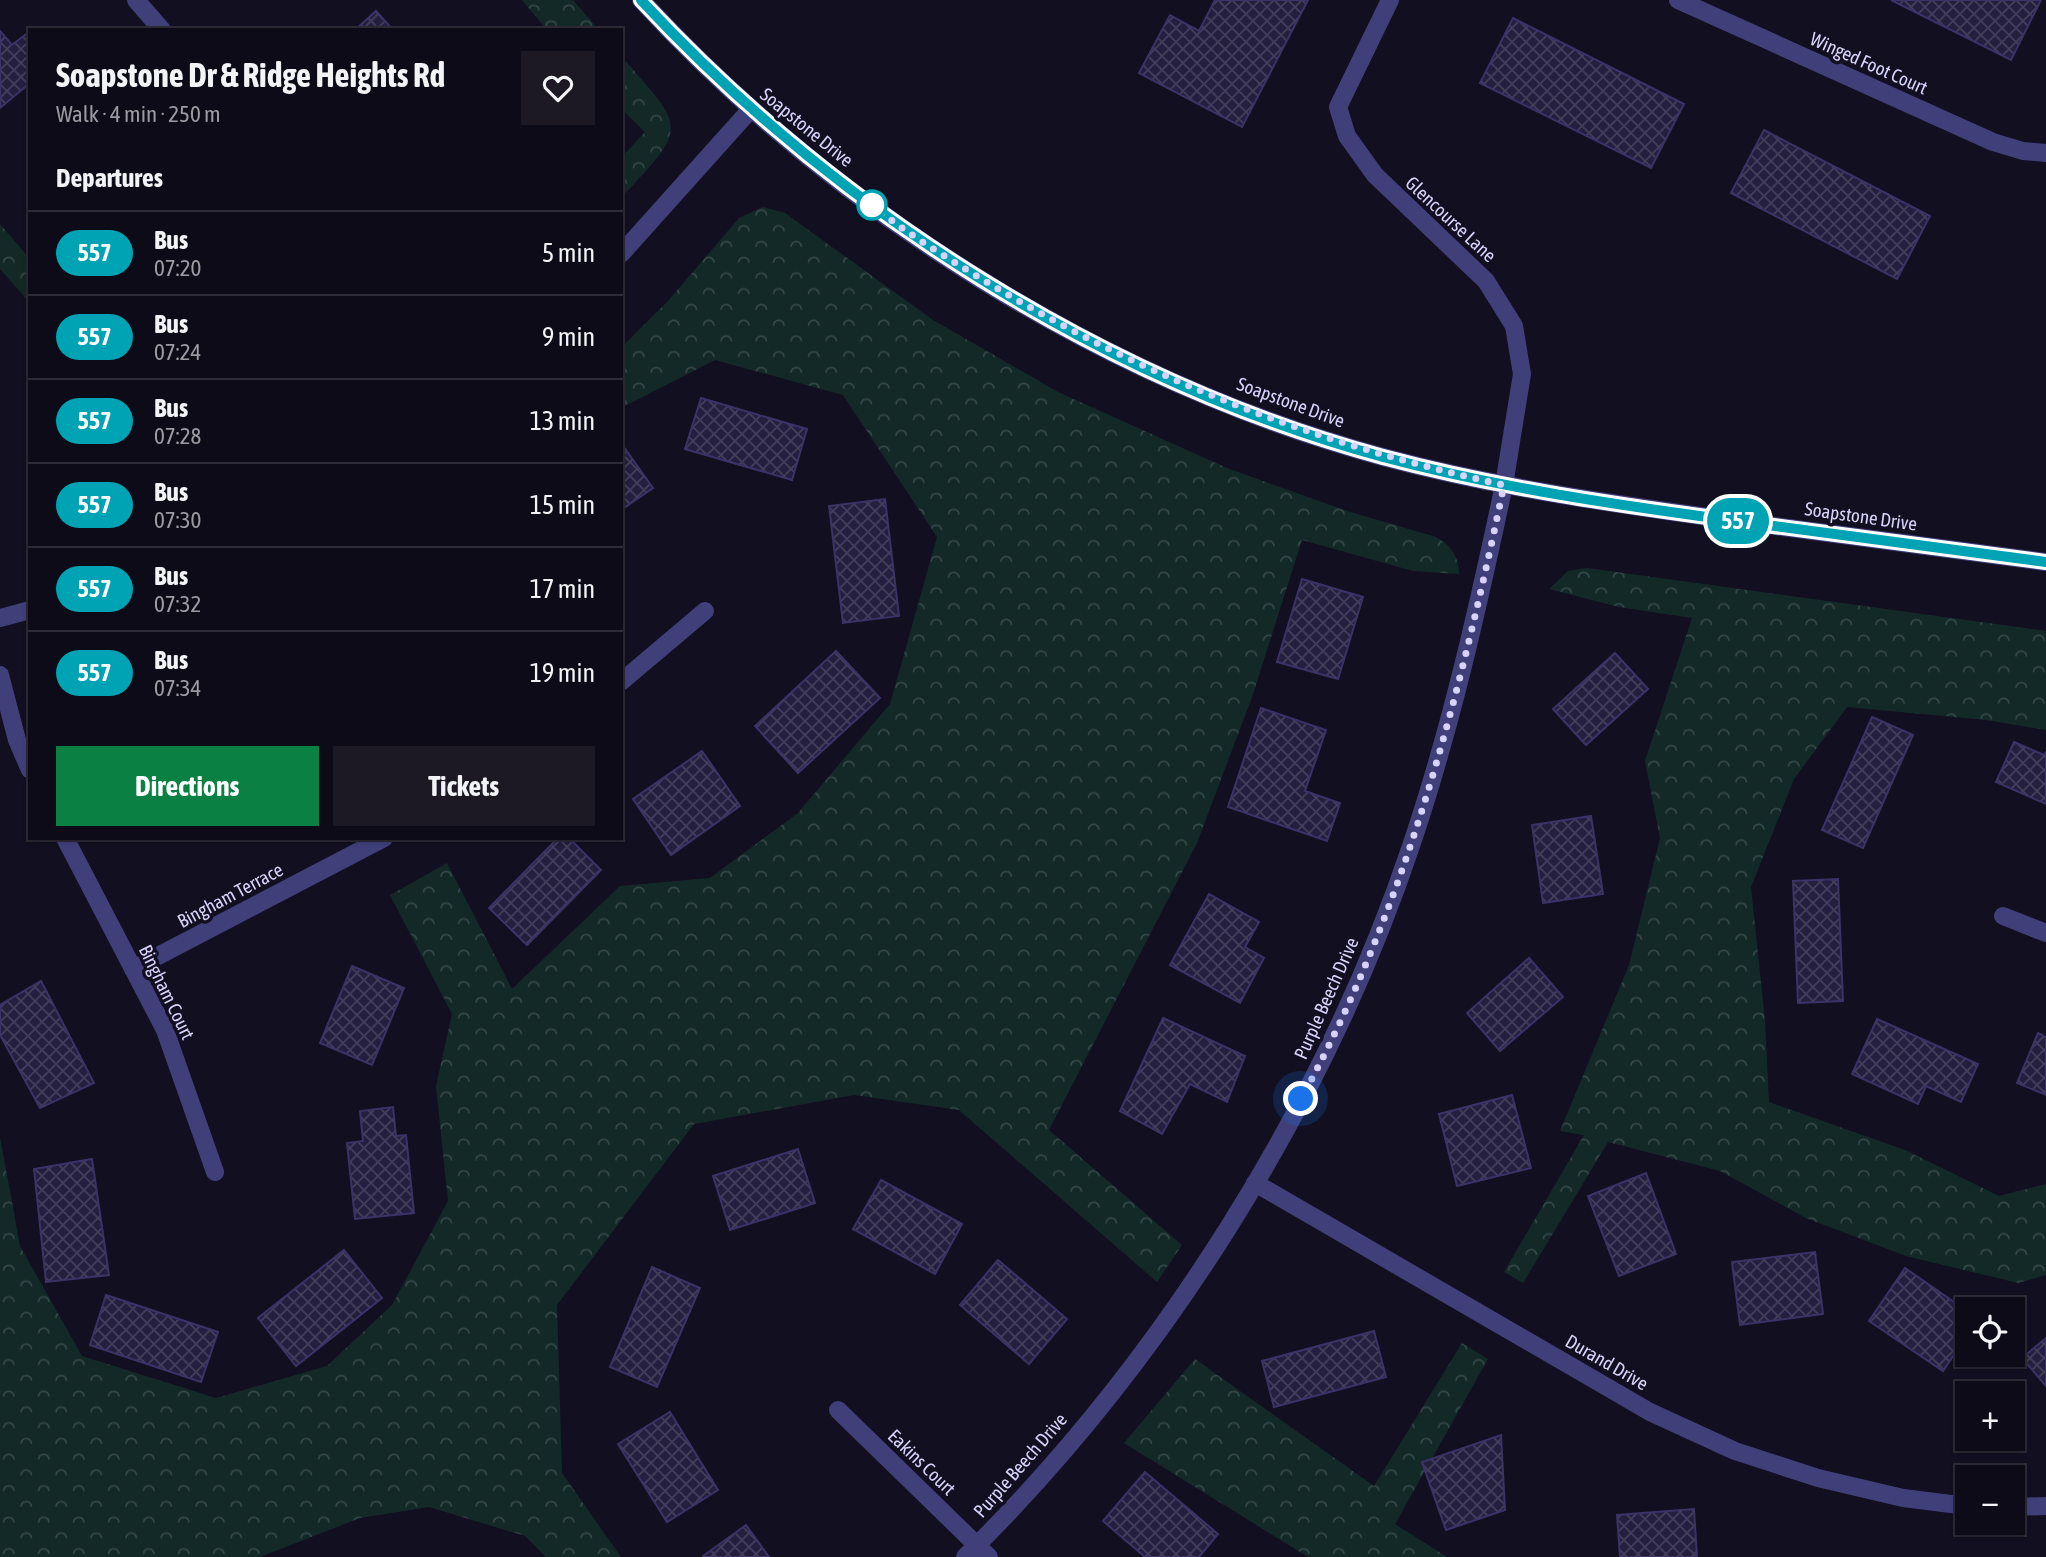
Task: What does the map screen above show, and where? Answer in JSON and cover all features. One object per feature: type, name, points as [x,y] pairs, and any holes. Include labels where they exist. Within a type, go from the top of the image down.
[{"type":"street","points":[[136,0],[160,28]]},
{"type":"street","name":"Soapstone Drive","points":[[641,0],[711,74],[751,109],[872,205],[955,263],[1044,316],[1161,375],[1273,421],[1380,456],[1504,485],[1614,504],[2046,562]]},
{"type":"street","name":"Glencourse Lane","points":[[1390,0],[1338,107],[1346,136],[1375,175],[1486,281],[1514,326],[1521,374],[1504,485]]},
{"type":"street","name":"Winged Foot Court","points":[[1678,0],[1993,142],[2023,151],[2046,153]]},
{"type":"street","points":[[623,252],[751,109]]},
{"type":"street","name":"Purple Beech Drive","points":[[977,1553],[1141,1353],[1215,1248],[1255,1183],[1334,1032],[1366,964],[1411,848],[1449,725],[1504,485]]},
{"type":"street","points":[[0,618],[28,611]]},
{"type":"street","points":[[623,680],[705,611]]},
{"type":"street","points":[[0,675],[17,740],[28,765]]},
{"type":"street","name":"Bingham Court","points":[[66,840],[165,1030],[215,1172]]},
{"type":"street","name":"Bingham Terrace","points":[[133,969],[380,840]]},
{"type":"street","points":[[2003,916],[2046,933]]},
{"type":"street","name":"Durand Drive","points":[[1255,1183],[1650,1412],[1735,1451],[1818,1479],[1903,1498],[1955,1504]]},
{"type":"street","name":"Eakins Court","points":[[838,1410],[977,1553]]},
{"type":"street","points":[[2025,1507],[2046,1506]]},
{"type":"green space","points":[[522,0],[573,0],[597,28],[545,28]]},
{"type":"green space","points":[[623,58],[658,99],[671,127],[668,140],[659,155],[623,196],[623,156],[645,132],[623,111]]},
{"type":"green space","points":[[763,207],[785,213],[933,320],[1058,392],[1227,468],[1347,511],[1436,537],[1450,548],[1456,557],[1459,574],[1413,571],[1302,540],[1252,697],[1197,843],[1049,1130],[1182,1245],[1157,1282],[959,1110],[854,1095],[694,1124],[557,1305],[562,1473],[621,1557],[546,1557],[525,1536],[429,1507],[360,1518],[260,1557],[0,1557],[0,1137],[20,1246],[82,1356],[216,1398],[327,1366],[392,1305],[448,1201],[436,1086],[452,1014],[390,895],[447,863],[512,989],[620,886],[710,878],[798,813],[890,704],[937,537],[843,395],[715,360],[623,407],[623,346],[668,301],[739,218]]},
{"type":"green space","points":[[0,224],[28,257],[28,301],[0,269]]},
{"type":"green space","points":[[1587,568],[2046,631],[2046,730],[1986,720],[1847,707],[1794,779],[1751,887],[1765,1021],[1769,1102],[1905,1150],[1999,1196],[2046,1184],[2046,1275],[2018,1283],[1906,1256],[1806,1218],[1720,1171],[1608,1142],[1523,1283],[1504,1272],[1584,1135],[1560,1131],[1629,965],[1660,838],[1645,761],[1692,618],[1619,607],[1549,589],[1568,571]]},
{"type":"green space","points":[[1462,1343],[1488,1359],[1395,1524],[1447,1557],[1308,1557],[1124,1443],[1195,1359],[1374,1486]]},
{"type":"building","points":[[1215,0],[1308,0],[1242,127],[1139,73],[1170,15],[1199,31]]},
{"type":"building","points":[[1891,0],[2041,0],[2011,60]]},
{"type":"building","points":[[376,11],[391,28],[357,28]]},
{"type":"building","points":[[1513,18],[1684,104],[1651,168],[1480,83]]},
{"type":"building","points":[[0,31],[12,45],[28,33],[28,85],[0,108]]},
{"type":"building","points":[[1764,130],[1930,216],[1897,279],[1731,193]]},
{"type":"building","points":[[701,398],[807,429],[792,480],[685,449]]},
{"type":"building","points":[[623,446],[653,488],[623,509]]},
{"type":"building","points":[[885,499],[899,616],[843,623],[829,506]]},
{"type":"building","points":[[1302,579],[1363,597],[1338,679],[1277,662]]},
{"type":"building","points":[[836,651],[880,698],[798,773],[755,726]]},
{"type":"building","points":[[1615,653],[1648,689],[1586,745],[1553,709]]},
{"type":"building","points":[[1261,708],[1326,730],[1305,791],[1340,803],[1327,841],[1228,807]]},
{"type":"building","points":[[1872,717],[1913,735],[1863,848],[1822,830]]},
{"type":"building","points":[[2014,742],[2044,755],[2046,752],[2046,804],[1996,782]]},
{"type":"building","points":[[702,751],[740,806],[671,855],[633,799]]},
{"type":"building","points":[[1591,816],[1603,894],[1543,903],[1532,825]]},
{"type":"building","points":[[556,840],[571,840],[601,870],[527,945],[489,908]]},
{"type":"building","points":[[1838,879],[1843,1001],[1798,1003],[1793,881]]},
{"type":"building","points":[[1209,894],[1259,922],[1245,947],[1264,958],[1240,1003],[1170,965]]},
{"type":"building","points":[[1529,958],[1563,997],[1500,1051],[1467,1013]]},
{"type":"building","points":[[352,966],[404,988],[372,1065],[320,1043]]},
{"type":"building","points":[[41,981],[94,1083],[40,1108],[0,1035],[0,1005]]},
{"type":"building","points":[[1163,1018],[1245,1056],[1227,1102],[1190,1084],[1162,1134],[1120,1111]]},
{"type":"building","points":[[1877,1019],[1978,1064],[1961,1102],[1926,1086],[1918,1104],[1852,1074]]},
{"type":"building","points":[[2038,1033],[2046,1037],[2046,1095],[2017,1083]]},
{"type":"building","points":[[1512,1095],[1531,1168],[1457,1186],[1439,1114]]},
{"type":"building","points":[[393,1107],[396,1136],[406,1135],[414,1213],[355,1219],[347,1143],[363,1141],[360,1111]]},
{"type":"building","points":[[798,1149],[815,1203],[730,1230],[713,1176]]},
{"type":"building","points":[[92,1159],[109,1275],[46,1282],[34,1169]]},
{"type":"building","points":[[1646,1173],[1676,1254],[1619,1276],[1588,1196]]},
{"type":"building","points":[[881,1180],[962,1224],[935,1274],[853,1229]]},
{"type":"building","points":[[344,1250],[382,1298],[296,1366],[258,1318]]},
{"type":"building","points":[[1815,1252],[1823,1314],[1740,1325],[1732,1262]]},
{"type":"building","points":[[998,1260],[1067,1319],[1029,1364],[960,1305]]},
{"type":"building","points":[[652,1267],[700,1288],[657,1387],[610,1367]]},
{"type":"building","points":[[1905,1268],[1955,1303],[1955,1353],[1943,1371],[1869,1321]]},
{"type":"building","points":[[106,1295],[218,1332],[201,1382],[90,1345]]},
{"type":"building","points":[[1374,1331],[1386,1377],[1274,1407],[1262,1361]]},
{"type":"building","points":[[2046,1338],[2046,1386],[2025,1362],[2025,1356]]},
{"type":"building","points":[[670,1412],[718,1490],[667,1522],[618,1444]]},
{"type":"building","points":[[1501,1435],[1505,1510],[1446,1530],[1422,1462]]},
{"type":"building","points":[[1145,1472],[1218,1534],[1199,1557],[1145,1557],[1103,1521]]},
{"type":"building","points":[[1694,1509],[1697,1557],[1620,1557],[1617,1515]]},
{"type":"building","points":[[746,1525],[769,1557],[703,1556]]},
{"type":"bus line","name":"557","points":[[641,0],[711,74],[751,109],[833,176],[917,238],[1044,316],[1161,375],[1273,421],[1380,456],[1504,485],[1614,504],[2046,562]]},
{"type":"route","points":[[872,205],[965,269],[1044,316],[1161,375],[1273,421],[1380,456],[1504,485],[1449,725],[1411,848],[1366,964],[1301,1099]]}]
